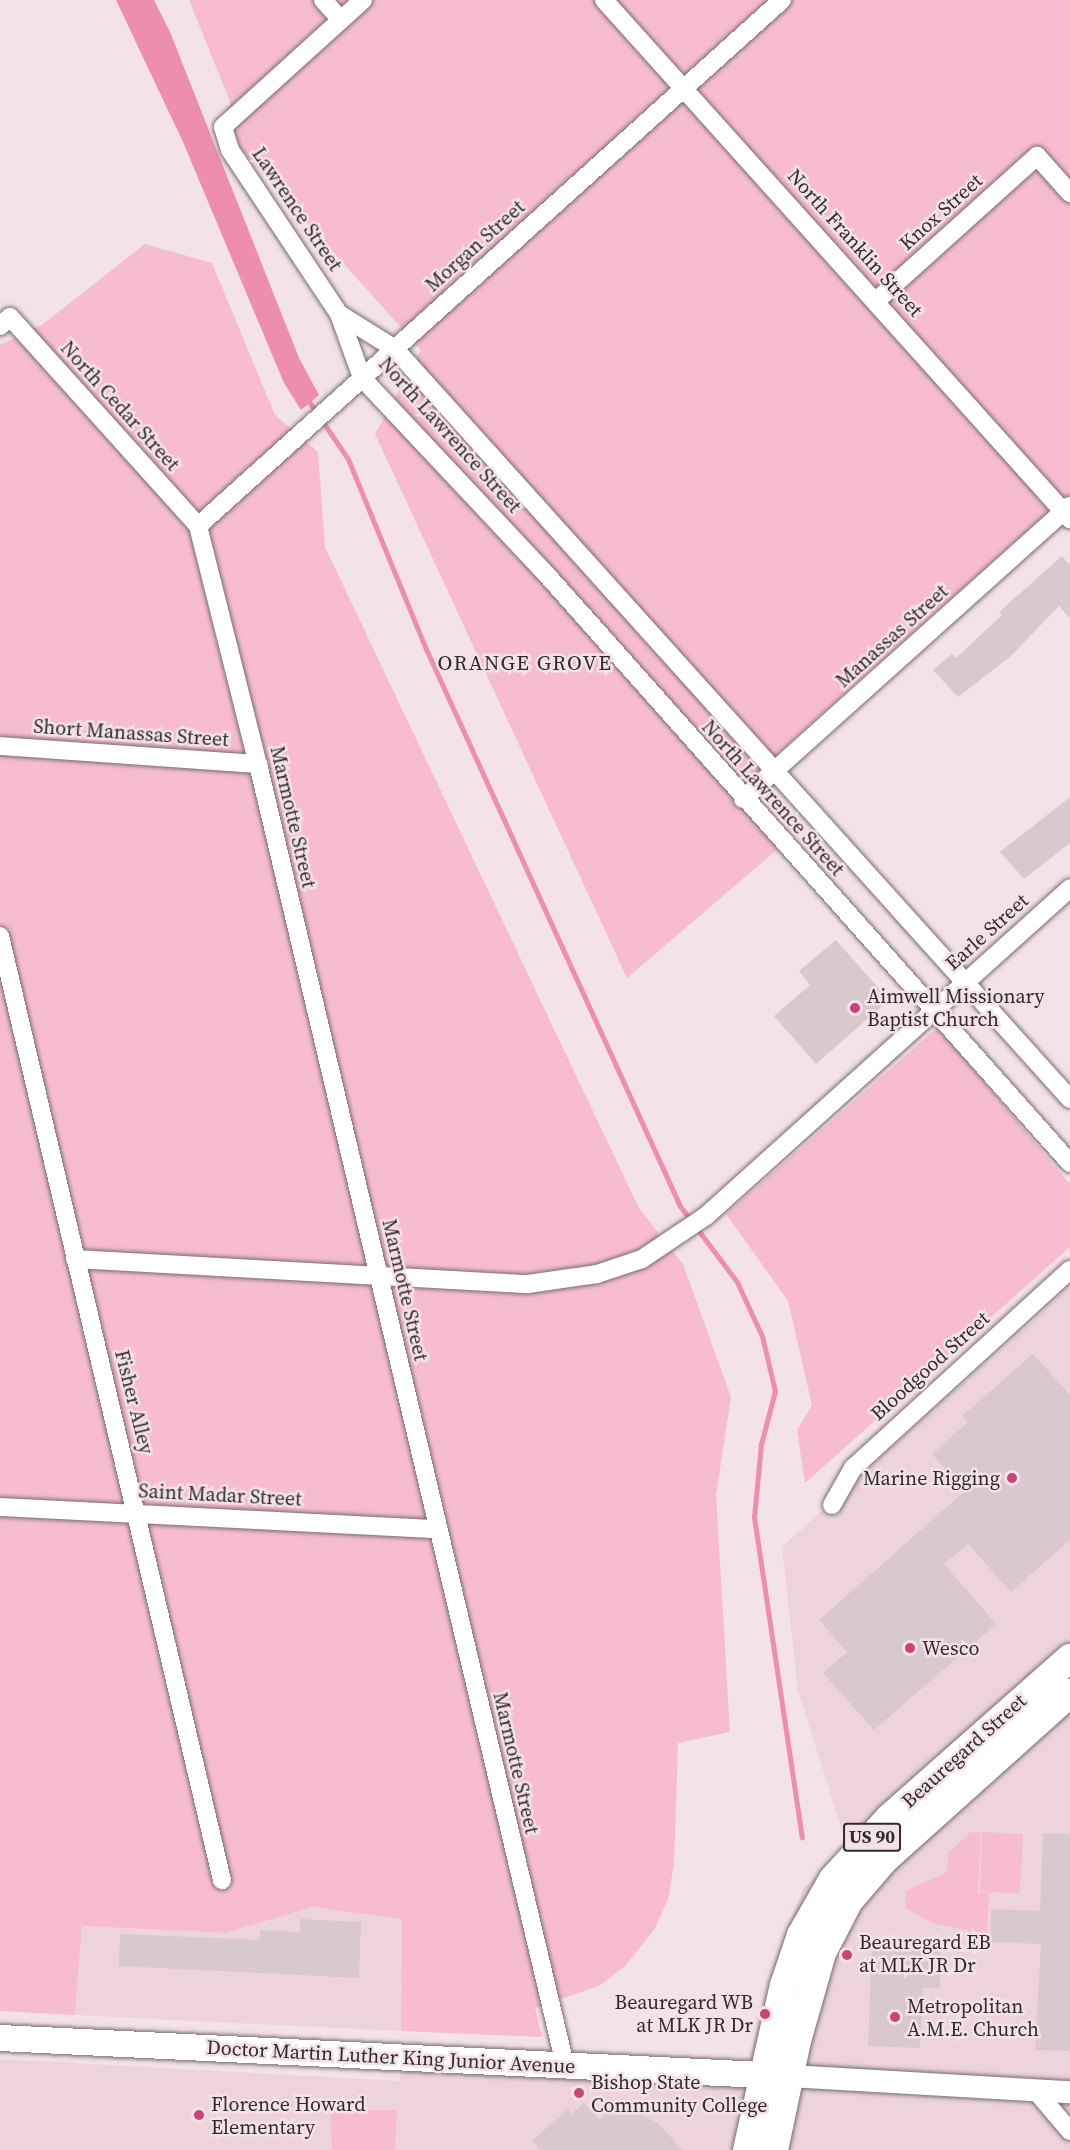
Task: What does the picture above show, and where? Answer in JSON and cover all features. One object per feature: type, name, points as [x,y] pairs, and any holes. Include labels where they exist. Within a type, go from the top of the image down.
[{"type":"main road","name":"Beauregard Street","points":[[776,2076],[784,1985],[801,1935],[833,1879],[889,1818],[1070,1658]]},
{"type":"main road","name":"Beauregard Street","points":[[776,2076],[822,1953],[849,1901],[885,1859],[1070,1694]]},
{"type":"main road","name":"Doctor Martin Luther King Junior Avenue","points":[[0,2038],[776,2076]]},
{"type":"main road","name":"US 90","points":[[747,2150],[776,2076]]},
{"type":"main road","name":"US 90","points":[[774,2150],[776,2076]]},
{"type":"street","points":[[323,0],[341,20],[363,0]]},
{"type":"street","name":"North Franklin Street","points":[[604,0],[1068,512]]},
{"type":"street","name":"Morgan Street","points":[[198,526],[783,0]]},
{"type":"street","name":"Lawrence Street","points":[[339,314],[230,150],[224,127],[341,20]]},
{"type":"street","name":"Knox Street","points":[[876,301],[1037,156],[1070,193]]},
{"type":"street","name":"North Lawrence Street","points":[[339,314],[395,349],[1070,1099]]},
{"type":"street","name":"North Lawrence Street","points":[[339,314],[362,378],[547,575],[743,799],[935,1010],[1070,1163]]},
{"type":"street","name":"North Cedar Street","points":[[5,322],[198,526]]},
{"type":"street","name":"Manassas Street","points":[[743,799],[1068,512]]},
{"type":"street","name":"Marmotte Street","points":[[198,526],[258,764],[565,2066]]},
{"type":"street","name":"Short Manassas Street","points":[[0,746],[258,764]]},
{"type":"street","name":"Earle Street","points":[[75,1259],[528,1284],[564,1281],[642,1259],[680,1238],[706,1216],[1070,888]]},
{"type":"street","name":"Fisher Alley","points":[[0,936],[5,982],[138,1514],[222,1880]]},
{"type":"street","name":"Bloodgood Street","points":[[832,1505],[853,1468],[1070,1270]]},
{"type":"street","name":"Saint Madar Street","points":[[0,1507],[438,1529]]},
{"type":"street","name":"Doctor Martin Luther King Junior Avenue","points":[[776,2076],[1070,2092]]},
{"type":"street","points":[[1035,2090],[1070,2131]]},
{"type":"shaded area","points":[[116,0],[154,0],[170,32],[299,358],[319,395],[301,410],[284,383],[183,142]]},
{"type":"shaded area","points":[[189,0],[1070,0],[1070,502],[1065,497],[732,794],[779,848],[627,978],[375,434],[421,350],[217,122],[231,104]]},
{"type":"shaded area","points":[[145,244],[212,263],[275,415],[318,452],[325,547],[639,1208],[683,1264],[731,1397],[716,1495],[730,1732],[678,1743],[674,1864],[668,1899],[654,1930],[625,1966],[599,1986],[535,2008],[542,2037],[401,2031],[402,1919],[313,1907],[225,1933],[82,1926],[75,2015],[0,2011],[0,345],[43,324]]},
{"type":"shaded area","points":[[938,1027],[1070,1184],[1070,1247],[805,1483],[797,1430],[812,1405],[788,1301],[726,1214]]},
{"type":"shaded area","points":[[1070,1287],[1070,2150],[0,2150],[0,2059],[400,2081],[401,2058],[746,2074],[773,1969],[803,1889],[847,1846],[798,1690],[782,1547]]},
{"type":"shaded area","points":[[971,1832],[981,1833],[978,1893],[989,1893],[987,1937],[969,1937],[969,1930],[934,1924],[905,1908],[906,1891],[947,1872],[948,1853]]},
{"type":"shaded area","points":[[982,1832],[1023,1834],[1020,1893],[980,1892]]},
{"type":"shaded area","points":[[313,1907],[402,1918],[401,2031],[75,2015],[82,1926],[225,1933]]},
{"type":"shaded area","points":[[330,2110],[397,2110],[395,2150],[332,2150]]},
{"type":"building","points":[[1062,556],[1070,565],[1070,618],[1059,606],[1011,656],[958,697],[933,670],[952,654],[956,658],[1002,615],[999,612]]},
{"type":"building","points":[[1070,797],[1070,843],[1024,879],[1000,852]]},
{"type":"building","name":"Aimwell Missionary Baptist Church","points":[[836,940],[889,1000],[816,1064],[774,1016],[810,985],[799,971]]},
{"type":"building","points":[[1033,1354],[1070,1395],[1070,1540],[1011,1592],[968,1544],[944,1564],[996,1624],[874,1730],[823,1673],[847,1652],[819,1620],[965,1491],[932,1454],[968,1422],[962,1416]]},
{"type":"building","points":[[1043,1833],[1070,1834],[1070,2051],[1035,2050],[1041,1944],[990,1942],[991,1909],[1040,1911]]},
{"type":"building","points":[[300,1919],[361,1922],[359,1978],[119,1966],[120,1934],[259,1940],[260,1930],[300,1932]]},
{"type":"building","name":"Metropolitan A.M.E. Church","points":[[872,1948],[941,1951],[940,1988],[923,1988],[920,2048],[868,2046]]},
{"type":"building","points":[[584,2103],[600,2120],[614,2107],[633,2110],[659,2124],[682,2150],[541,2150],[532,2141],[568,2109],[572,2114]]},
{"type":"waterway","points":[[306,397],[348,459],[426,649],[680,1206],[737,1282],[762,1336],[775,1391],[761,1444],[754,1517],[802,1837]]},
{"type":"place","name":"Aimwell Missionary Baptist Church","points":[[855,1008]]},
{"type":"place","name":"Marine Rigging","points":[[1012,1478]]},
{"type":"place","name":"Wesco","points":[[910,1648]]},
{"type":"place","name":"Beauregard EB at MLK JR Dr","points":[[847,1955]]},
{"type":"place","name":"Beauregard WB at MLK JR Dr","points":[[765,2014]]},
{"type":"place","name":"Metropolitan A.M.E. Church","points":[[895,2017]]},
{"type":"place","name":"Bishop State Community College","points":[[579,2093]]},
{"type":"place","name":"Florence Howard Elementary","points":[[199,2115]]},
{"type":"district","name":"ORANGE GROVE","points":[[525,663]]}]
